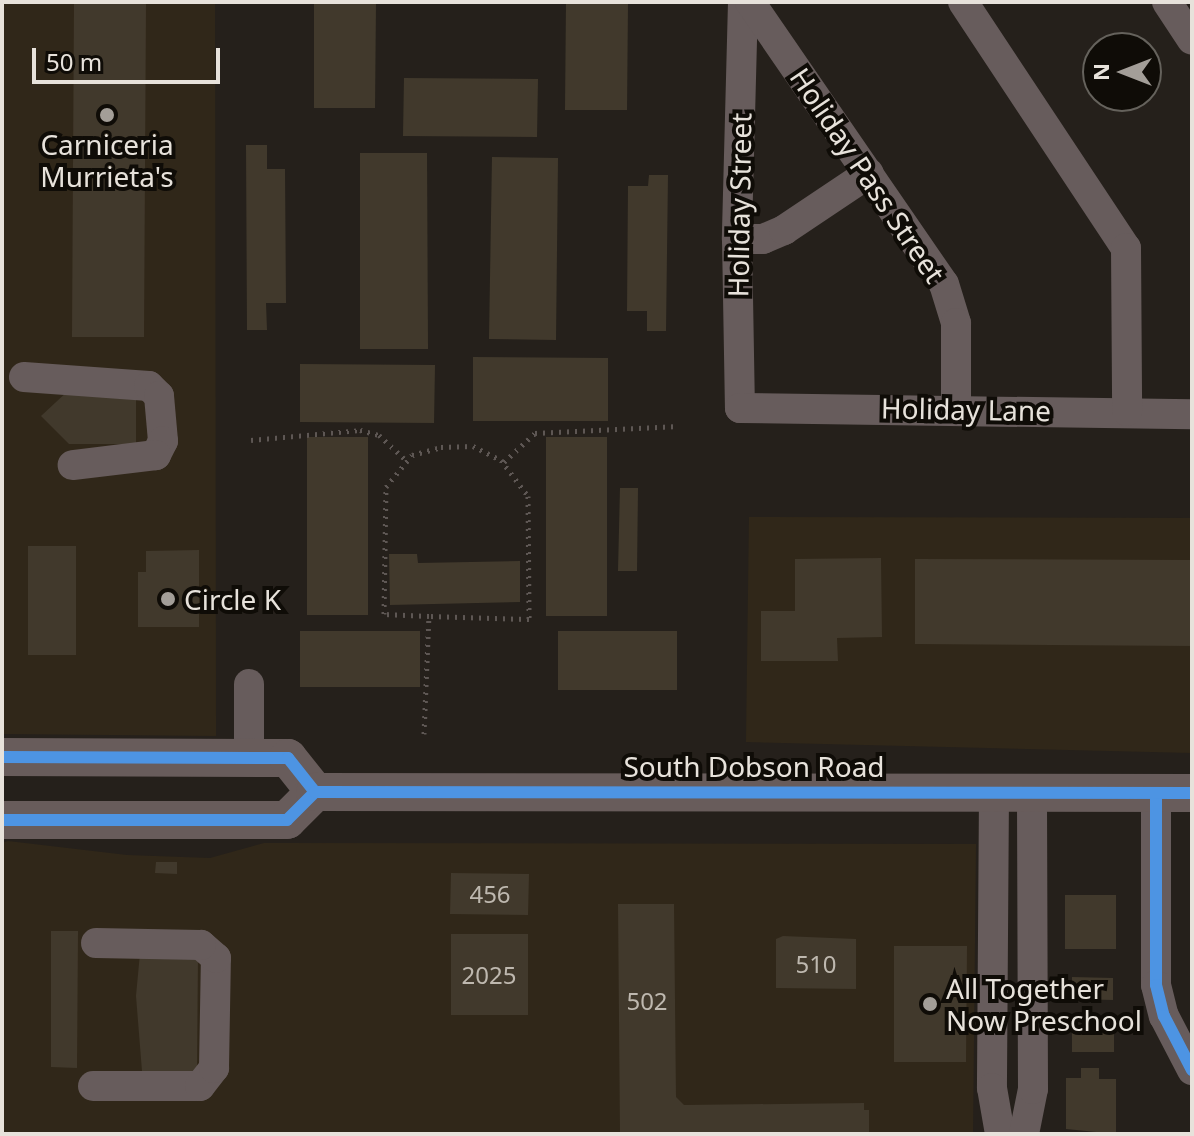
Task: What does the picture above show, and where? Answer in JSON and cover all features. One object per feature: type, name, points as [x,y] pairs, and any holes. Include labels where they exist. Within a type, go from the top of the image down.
[{"type":"main road","points":[[2,757],[288,758],[315,792],[287,820],[2,820]]},
{"type":"main road","name":"South Dobson Road","points":[[315,792],[1174,793]]},
{"type":"street","name":"Holiday Street","points":[[740,408],[737,239],[743,2]]},
{"type":"street","name":"Holiday Pass Street","points":[[750,2],[944,284],[956,323],[956,408]]},
{"type":"street","points":[[963,2],[1126,248],[1127,411]]},
{"type":"street","points":[[1167,2],[1192,40]]},
{"type":"street","points":[[737,239],[763,239],[784,230],[869,173]]},
{"type":"street","points":[[24,377],[149,386],[159,396],[163,441],[156,455],[73,465]]},
{"type":"street","name":"Holiday Lane","points":[[740,408],[956,408],[1192,414]]},
{"type":"street","points":[[249,684],[249,757]]},
{"type":"street","points":[[994,792],[992,1088],[1000,1134]]},
{"type":"street","points":[[1024,1134],[1033,1089],[1032,792]]},
{"type":"street","points":[[1174,793],[1156,985],[1164,1016],[1192,1070]]},
{"type":"street","points":[[93,1086],[200,1086],[214,1068],[216,958],[201,945],[96,943]]},
{"type":"street","points":[[993,990],[1032,990]]},
{"type":"path","points":[[504,462],[535,433],[679,426]]},
{"type":"path","points":[[251,440],[360,430],[379,435],[406,460]]},
{"type":"path","points":[[465,446],[488,451],[517,475],[530,506],[529,619],[384,614],[386,487],[406,460],[441,447],[465,446]]},
{"type":"path","points":[[424,734],[429,616]]},
{"type":"shaded area","points":[[2,2],[215,2],[216,736],[2,734]]},
{"type":"shaded area","points":[[749,517],[1192,518],[1192,753],[746,742]]},
{"type":"shaded area","points":[[8,841],[127,855],[210,858],[264,843],[976,844],[973,1134],[2,1134],[2,843]]},
{"type":"building","points":[[74,2],[146,2],[144,337],[72,337]]},
{"type":"building","points":[[314,2],[376,2],[375,108],[314,108]]},
{"type":"building","points":[[566,2],[628,2],[627,110],[565,110]]},
{"type":"building","points":[[404,78],[538,79],[537,137],[403,136]]},
{"type":"building","points":[[246,145],[267,145],[267,169],[285,169],[286,303],[266,303],[267,330],[247,330]]},
{"type":"building","points":[[360,153],[427,153],[428,349],[360,349]]},
{"type":"building","points":[[492,157],[558,158],[556,340],[489,339]]},
{"type":"building","points":[[649,175],[668,175],[666,331],[647,331],[647,311],[627,311],[628,186],[648,186]]},
{"type":"building","points":[[473,357],[608,358],[608,421],[473,421]]},
{"type":"building","points":[[300,364],[435,365],[434,423],[300,422]]},
{"type":"building","points":[[70,389],[136,393],[136,444],[69,444],[41,416]]},
{"type":"building","points":[[307,437],[368,437],[368,615],[307,615]]},
{"type":"building","points":[[546,437],[607,437],[607,616],[546,616]]},
{"type":"building","points":[[620,488],[638,488],[637,571],[618,571]]},
{"type":"building","points":[[28,546],[76,546],[76,655],[28,655]]},
{"type":"building","name":"Circle K","points":[[199,550],[199,627],[138,627],[138,572],[146,572],[146,551]]},
{"type":"building","points":[[389,554],[417,554],[418,563],[520,561],[520,602],[390,605]]},
{"type":"building","points":[[881,558],[882,637],[837,638],[838,661],[761,661],[761,611],[795,611],[795,559]]},
{"type":"building","points":[[915,559],[1192,560],[1192,646],[915,644]]},
{"type":"building","points":[[300,631],[420,631],[420,687],[300,687]]},
{"type":"building","points":[[558,631],[677,631],[677,690],[558,690]]},
{"type":"building","points":[[156,862],[177,862],[177,874],[155,873]]},
{"type":"building","points":[[451,873],[529,874],[528,915],[450,914]]},
{"type":"building","points":[[1065,895],[1116,895],[1116,949],[1065,949]]},
{"type":"building","points":[[618,904],[674,904],[676,1097],[684,1105],[864,1103],[864,1110],[869,1110],[869,1134],[620,1134]]},
{"type":"building","points":[[51,931],[78,931],[77,1068],[51,1067]]},
{"type":"building","points":[[451,934],[528,934],[528,1015],[451,1015]]},
{"type":"building","points":[[783,936],[856,939],[856,989],[776,988],[776,939]]},
{"type":"building","name":"All Together Now Preschool","points":[[894,946],[967,946],[966,1062],[894,1062]]},
{"type":"building","points":[[140,953],[198,955],[197,1072],[142,1071],[136,996]]},
{"type":"building","points":[[1072,977],[1113,978],[1113,1000],[1072,999]]},
{"type":"building","points":[[1114,1028],[1114,1052],[1072,1052],[1072,1029]]},
{"type":"building","points":[[1081,1068],[1099,1068],[1099,1079],[1116,1079],[1116,1134],[1066,1129],[1066,1078],[1081,1078]]},
{"type":"cycle path","points":[[2,757],[288,758],[315,792]]},
{"type":"cycle path","points":[[2,820],[287,820],[315,792],[1192,793]]},
{"type":"cycle path","points":[[1156,793],[1156,985],[1164,1016],[1192,1070]]},
{"type":"place","name":"Carniceria Murrieta's","points":[[107,115]]},
{"type":"place","name":"Circle K","points":[[168,599]]},
{"type":"place","name":"All Together Now Preschool","points":[[930,1004]]}]
